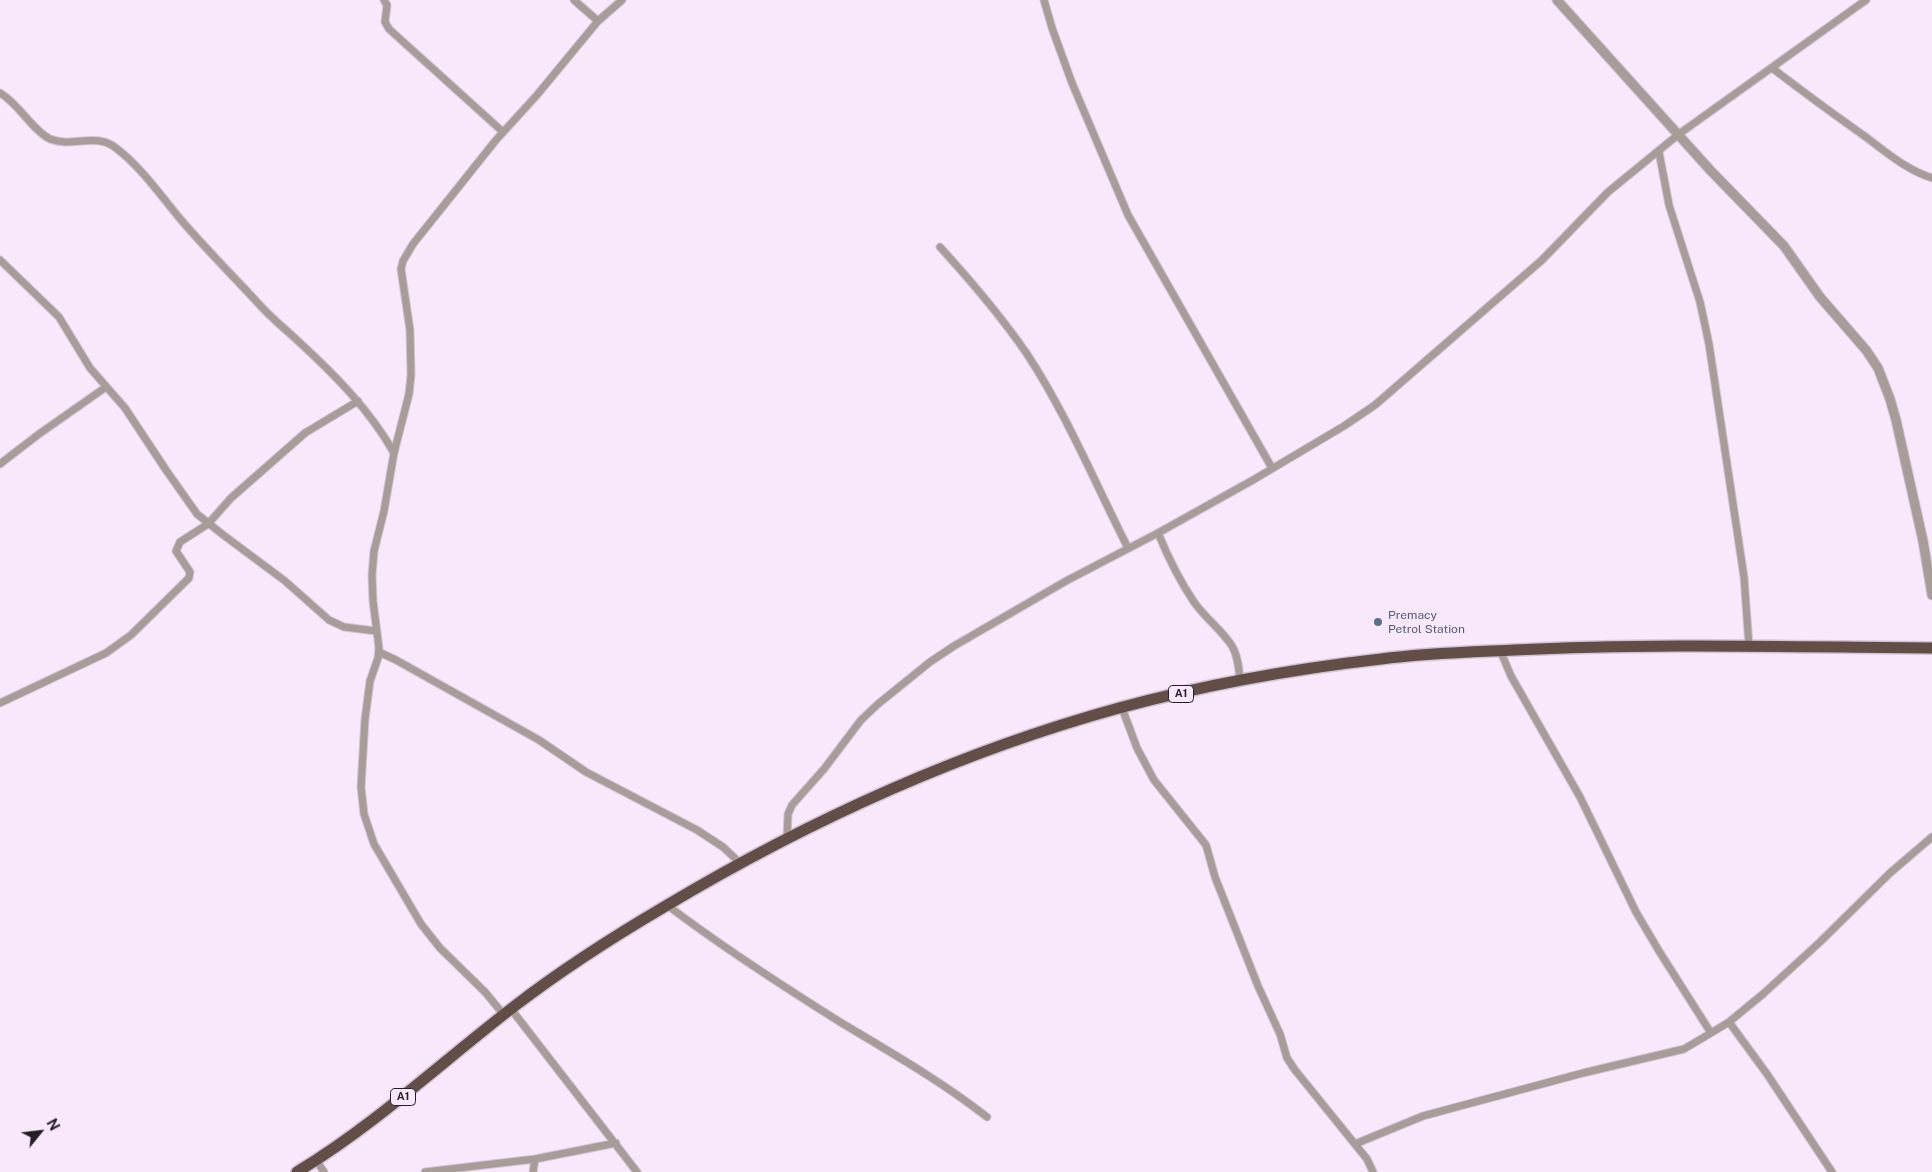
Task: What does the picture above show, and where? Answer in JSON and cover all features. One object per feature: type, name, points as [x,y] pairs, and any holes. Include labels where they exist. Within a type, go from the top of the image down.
[{"type":"highway","name":"A1","points":[[297,1172],[352,1136],[508,1012],[561,973],[666,905],[787,838],[880,794],[946,767],[1023,739],[1122,708],[1240,680],[1382,658],[1567,647],[1932,648]]},
{"type":"street","points":[[384,0],[387,5],[384,22],[389,29],[503,132]]},
{"type":"street","points":[[574,0],[598,21]]},
{"type":"street","points":[[622,0],[598,21],[537,95],[503,132],[438,210],[403,261],[402,280],[410,330],[410,394],[394,453],[384,511],[374,551],[372,575],[378,652],[370,681],[365,719],[362,797],[368,830],[411,908],[430,936],[454,962],[508,1012],[616,1143],[637,1172]]},
{"type":"street","points":[[1044,0],[1072,83],[1128,215],[1272,468]]},
{"type":"street","points":[[1557,0],[1711,171],[1784,246],[1820,298],[1866,350],[1878,368],[1895,415],[1923,542],[1932,595]]},
{"type":"street","points":[[787,838],[788,814],[792,805],[870,711],[930,662],[1066,580],[1158,533],[1344,426],[1394,390],[1444,344],[1542,260],[1608,192],[1679,134],[1866,0]]},
{"type":"street","points":[[1772,68],[1832,114],[1894,158],[1922,175],[1932,184]]},
{"type":"street","points":[[0,93],[12,101],[41,133],[52,139],[66,141],[97,140],[116,148],[147,179],[194,234],[264,310],[315,356],[358,401],[381,429],[394,453]]},
{"type":"street","points":[[1659,152],[1669,205],[1700,302],[1709,344],[1744,577],[1749,646]]},
{"type":"street","points":[[1922,175],[1932,178]]},
{"type":"street","points":[[940,247],[978,289],[1032,362],[1062,416],[1128,548]]},
{"type":"street","points":[[0,260],[59,317],[86,362],[125,408],[189,502],[208,524],[285,582],[329,620],[344,627],[376,631]]},
{"type":"street","points":[[0,464],[106,387]]},
{"type":"street","points":[[0,703],[106,653],[131,635],[187,582],[190,572],[177,554],[176,548],[184,538],[208,524],[231,498],[305,433],[358,401]]},
{"type":"street","points":[[1158,533],[1184,588],[1205,617],[1232,646],[1237,660],[1240,680]]},
{"type":"street","points":[[1500,650],[1516,684],[1580,797],[1636,912],[1711,1033]]},
{"type":"street","points":[[378,652],[396,660],[539,740],[586,772],[697,830],[723,847],[740,863]]},
{"type":"street","points":[[1122,708],[1137,748],[1154,780],[1206,845],[1215,876],[1258,986],[1280,1034],[1287,1058],[1355,1144],[1370,1164],[1373,1172]]},
{"type":"street","points":[[1355,1144],[1423,1116],[1583,1073],[1684,1049],[1729,1022],[1820,942],[1890,873],[1932,836]]},
{"type":"street","points":[[666,905],[718,943],[812,1004],[918,1069],[987,1117]]},
{"type":"street","points":[[1729,1022],[1773,1082],[1832,1172]]},
{"type":"street","points":[[425,1172],[535,1159],[616,1143]]},
{"type":"street","points":[[533,1172],[535,1159]]},
{"type":"street","points":[[316,1160],[324,1172]]},
{"type":"place","name":"Premacy Petrol Station","points":[[1378,622]]}]
